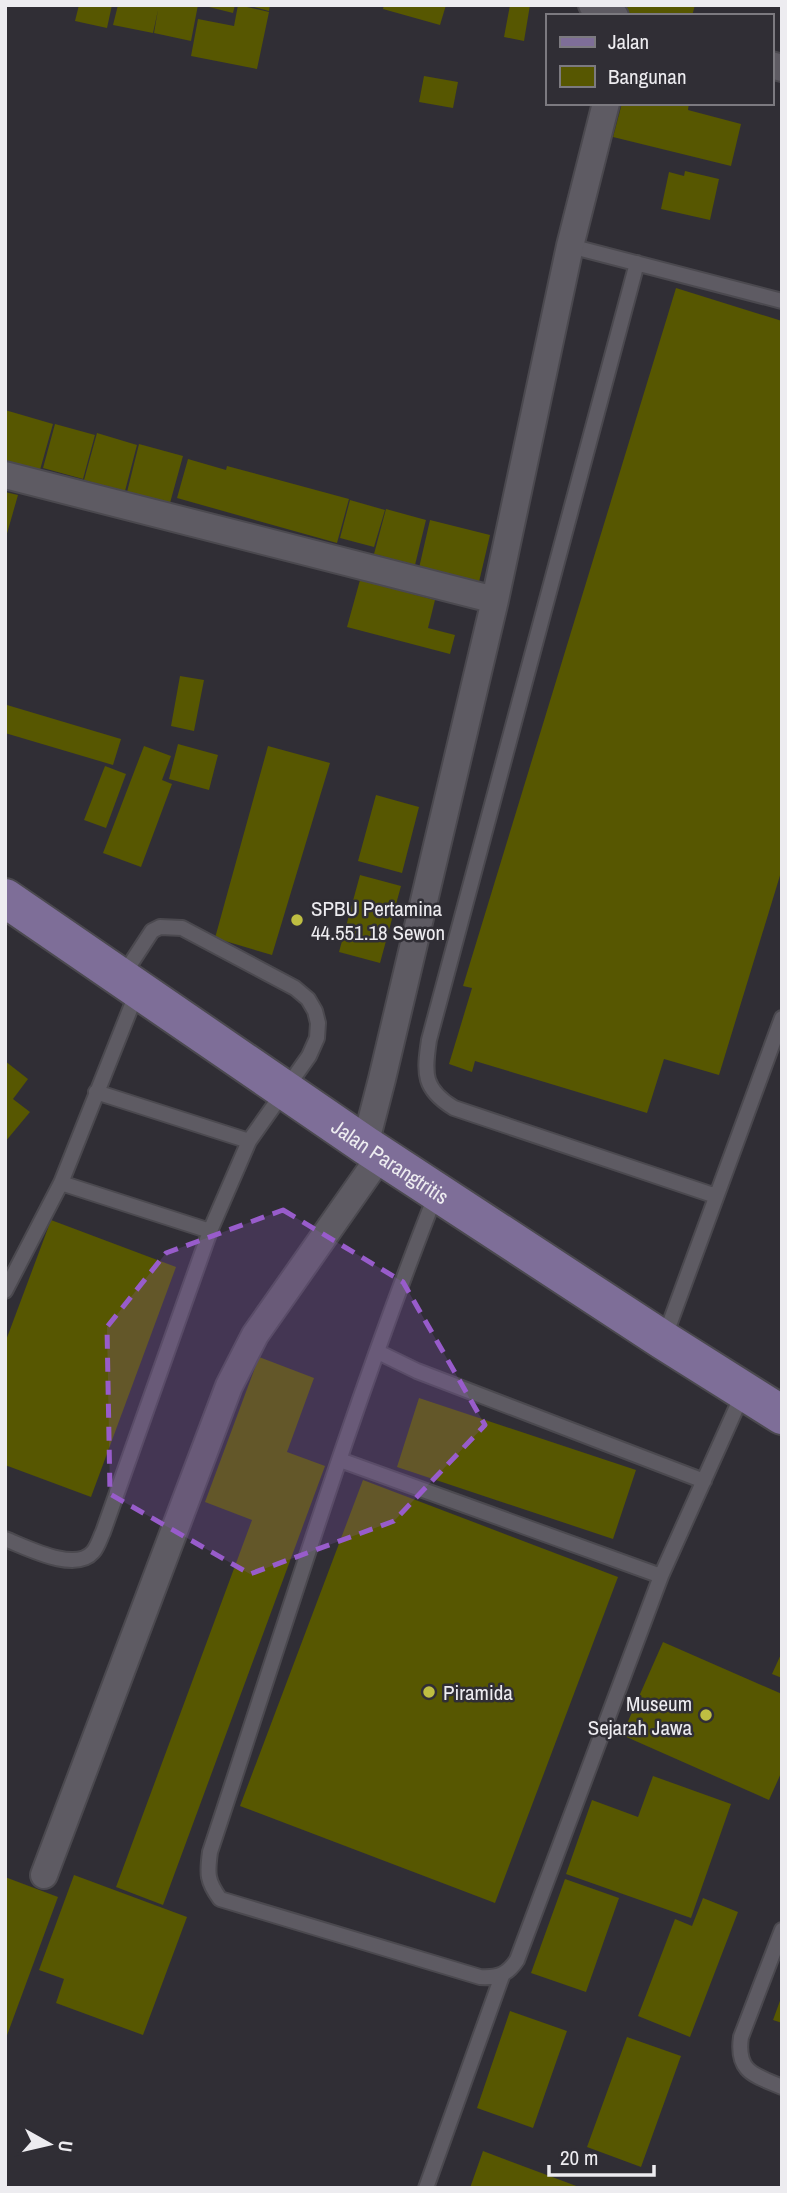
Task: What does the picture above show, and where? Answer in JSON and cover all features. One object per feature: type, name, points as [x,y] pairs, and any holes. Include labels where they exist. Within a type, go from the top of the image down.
[{"type":"main road","name":"Jalan Parangtritis","points":[[5,898],[437,1193],[782,1415]]},
{"type":"street","points":[[592,5],[611,14]]},
{"type":"street","points":[[44,1875],[229,1387],[255,1335],[373,1150],[382,1079],[495,600],[570,246],[605,105]]},
{"type":"street","points":[[5,475],[495,600]]},
{"type":"lane","points":[[570,246],[782,301]]},
{"type":"lane","points":[[637,263],[433,1027],[426,1062],[428,1081],[436,1097],[454,1108],[716,1196]]},
{"type":"lane","points":[[5,1291],[61,1183],[96,1092],[130,982],[152,931],[160,927],[182,928],[295,988],[308,999],[318,1023],[317,1038],[309,1056],[249,1141],[210,1231],[94,1551],[86,1558],[58,1559],[5,1539]]},
{"type":"lane","points":[[663,1340],[778,1039],[782,1018]]},
{"type":"lane","points":[[96,1092],[249,1141]]},
{"type":"lane","points":[[61,1183],[210,1231]]},
{"type":"lane","points":[[437,1193],[410,1261],[340,1460],[210,1852],[207,1873],[211,1886],[220,1899],[480,1977],[502,1976],[511,1969],[517,1960],[661,1577],[744,1391]]},
{"type":"lane","points":[[378,1352],[417,1371],[704,1480]]},
{"type":"lane","points":[[340,1460],[661,1577]]},
{"type":"lane","points":[[782,1930],[741,2037],[739,2051],[741,2061],[748,2070],[782,2087]]},
{"type":"lane","points":[[426,2188],[502,1976]]},
{"type":"highlighted area","points":[[283,1210],[403,1282],[485,1425],[394,1521],[250,1574],[110,1494],[107,1327],[166,1253]]},
{"type":"building","points":[[79,5],[112,5],[107,28],[75,21]]},
{"type":"building","points":[[118,5],[198,5],[191,41],[154,33],[158,10],[153,33],[113,25]]},
{"type":"building","points":[[201,5],[235,5],[233,13]]},
{"type":"building","points":[[238,5],[269,12],[257,69],[191,56],[198,19],[234,26]]},
{"type":"building","points":[[247,5],[270,5],[269,11]]},
{"type":"building","points":[[384,5],[446,5],[440,25],[383,9]]},
{"type":"building","points":[[510,5],[530,5],[524,41],[504,37]]},
{"type":"building","points":[[616,5],[695,5],[693,14],[634,14],[615,9]]},
{"type":"building","points":[[424,76],[458,82],[453,108],[419,102]]},
{"type":"building","points":[[621,105],[689,105],[688,110],[741,124],[731,166],[613,137]]},
{"type":"building","points":[[685,171],[719,179],[710,220],[661,209],[669,172],[684,176]]},
{"type":"building","points":[[676,288],[782,321],[782,869],[719,1075],[664,1059],[647,1113],[475,1061],[472,1072],[449,1064],[472,988],[463,986]]},
{"type":"building","points":[[5,410],[53,424],[40,470],[5,460]]},
{"type":"building","points":[[55,424],[95,435],[83,479],[43,468]]},
{"type":"building","points":[[97,433],[137,445],[125,491],[84,480]]},
{"type":"building","points":[[139,444],[183,456],[170,503],[127,492]]},
{"type":"building","points":[[188,459],[226,470],[227,466],[349,499],[337,543],[177,498]]},
{"type":"building","points":[[5,492],[18,495],[6,537],[5,537]]},
{"type":"building","points":[[350,500],[385,510],[374,547],[340,538]]},
{"type":"building","points":[[386,509],[426,520],[415,565],[374,554]]},
{"type":"building","points":[[430,520],[490,535],[479,582],[419,568]]},
{"type":"building","points":[[360,580],[435,600],[428,628],[455,635],[450,654],[347,627]]},
{"type":"building","points":[[180,676],[204,680],[194,731],[171,726]]},
{"type":"building","points":[[7,705],[121,739],[113,765],[5,733]]},
{"type":"building","points":[[178,744],[218,755],[209,790],[169,779]]},
{"type":"building","points":[[144,746],[171,756],[162,780],[172,784],[141,867],[103,853]]},
{"type":"building","points":[[268,746],[330,763],[272,955],[215,938]]},
{"type":"building","points":[[105,766],[126,774],[106,828],[84,820]]},
{"type":"building","points":[[376,795],[419,807],[402,873],[358,861]]},
{"type":"building","points":[[360,875],[401,886],[380,963],[339,952]]},
{"type":"building","points":[[5,1061],[28,1079],[13,1099],[30,1112],[5,1142]]},
{"type":"building","points":[[51,1220],[176,1267],[91,1497],[5,1465],[5,1343]]},
{"type":"building","points":[[259,1357],[314,1378],[287,1452],[325,1466],[163,1905],[116,1887],[252,1520],[205,1502]]},
{"type":"building","points":[[419,1398],[636,1470],[613,1539],[397,1467]]},
{"type":"building","name":"Piramida","points":[[363,1480],[618,1577],[495,1903],[240,1806]]},
{"type":"building","name":"Museum Sejarah Jawa","points":[[663,1642],[782,1694],[782,1771],[769,1800],[622,1735]]},
{"type":"building","points":[[782,1652],[782,1678],[772,1674]]},
{"type":"building","points":[[653,1776],[731,1804],[691,1918],[566,1874],[592,1800],[638,1817]]},
{"type":"building","points":[[74,1875],[187,1917],[143,2035],[56,2003],[64,1979],[39,1970]]},
{"type":"building","points":[[5,1877],[58,1897],[6,2038],[5,2038]]},
{"type":"building","points":[[565,1879],[619,1898],[586,1992],[531,1973]]},
{"type":"building","points":[[703,1898],[738,1912],[690,2037],[638,2016],[675,1919],[692,1926]]},
{"type":"building","points":[[782,1998],[782,2023],[773,2020]]},
{"type":"building","points":[[510,2011],[567,2031],[533,2128],[477,2108]]},
{"type":"building","points":[[627,2037],[681,2056],[641,2167],[587,2147]]},
{"type":"building","points":[[483,2151],[579,2187],[579,2188],[470,2188]]},
{"type":"place","name":"SPBU Pertamina 44.551.18 Sewon","points":[[297,920]]},
{"type":"place","name":"Piramida","points":[[429,1692]]},
{"type":"place","name":"Museum Sejarah Jawa","points":[[706,1715]]}]
